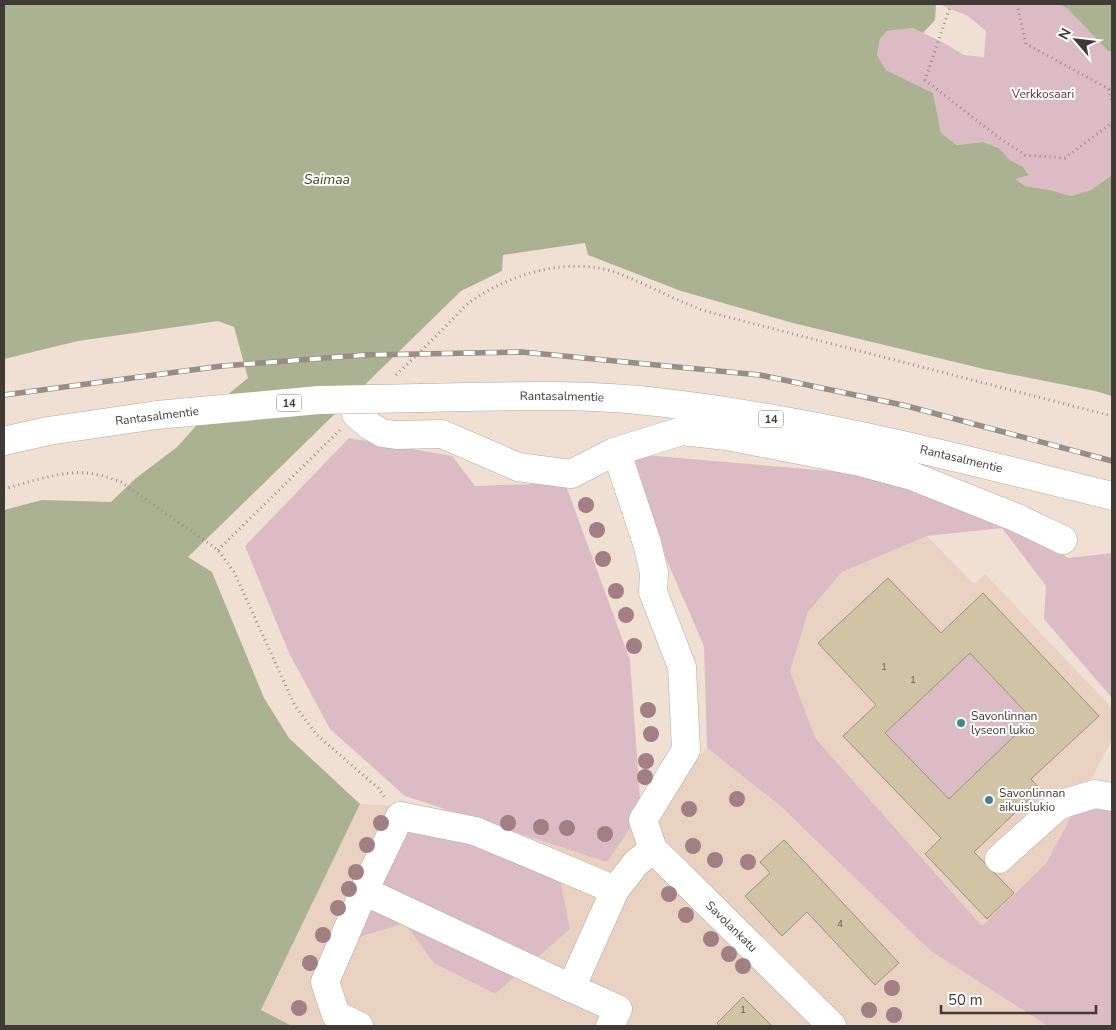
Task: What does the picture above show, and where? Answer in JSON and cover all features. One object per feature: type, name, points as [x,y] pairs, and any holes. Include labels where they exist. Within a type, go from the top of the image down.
[{"type":"main road","name":"Rantasalmentie","points":[[4,441],[48,431],[158,415],[319,400],[591,397],[636,400],[740,413],[948,455],[1112,496]]},
{"type":"main road","points":[[356,414],[382,433],[396,435],[442,434],[518,467],[571,474],[614,452],[682,431],[735,438],[860,462],[912,476],[1018,518],[1063,540]]},
{"type":"main road","name":"Savolankatu","points":[[619,459],[647,543],[654,573],[652,592],[682,667],[686,750],[643,820],[653,849],[832,1026]]},
{"type":"main road","points":[[999,859],[1059,805],[1094,794],[1112,797]]},
{"type":"main road","points":[[359,1026],[336,1015],[325,982],[364,892],[400,816],[475,831],[615,890]]},
{"type":"main road","points":[[571,988],[615,890],[636,863],[653,849]]},
{"type":"main road","points":[[364,892],[618,1009],[610,1026]]},
{"type":"path","points":[[951,4],[925,80],[998,137],[1026,155],[1065,158],[1112,123]]},
{"type":"path","points":[[1018,4],[1026,44],[1111,90],[1112,103]]},
{"type":"path","points":[[390,381],[472,301],[500,285],[527,274],[561,267],[587,266],[616,272],[695,308],[712,313],[1112,416]]},
{"type":"path","points":[[218,550],[356,414]]},
{"type":"path","points":[[4,489],[61,475],[86,472],[121,482],[218,550],[234,572],[295,706],[317,735],[378,788],[400,816]]},
{"type":"shaded area","name":"Savonlinnan lyseon lukio","points":[[927,536],[974,584],[985,574],[1112,708],[1112,740],[1047,862],[982,926],[816,739],[790,673],[808,612],[842,572]]},
{"type":"shaded area","points":[[707,748],[777,804],[929,949],[1048,1026],[292,1026],[261,1011],[360,804],[643,820]]},
{"type":"green space","name":"Verkkosaari","points":[[939,4],[1059,4],[1068,9],[1108,51],[1112,52],[1112,175],[1091,190],[1071,196],[1025,186],[1014,179],[1029,174],[1023,167],[1010,160],[999,148],[983,142],[957,145],[941,133],[933,93],[886,70],[877,55],[880,39],[887,31],[913,28],[964,55],[984,57],[986,31],[968,16]]},
{"type":"green space","points":[[349,438],[452,456],[475,486],[565,483],[630,660],[641,812],[607,862],[405,796],[330,729],[289,653],[245,546]]},
{"type":"green space","points":[[633,454],[876,475],[1025,528],[1068,558],[1112,553],[1112,698],[1044,619],[1046,586],[1002,528],[927,536],[842,572],[808,612],[790,672],[816,739],[982,926],[1047,862],[1075,809],[1112,805],[1112,1026],[1048,1026],[931,951],[779,805],[707,748],[704,646],[667,561]]},
{"type":"green space","points":[[970,653],[1032,719],[949,799],[885,733]]},
{"type":"green space","points":[[422,828],[491,845],[559,875],[570,929],[495,994],[434,963],[405,923],[362,936],[321,965],[377,836]]},
{"type":"water","name":"Saimaa","points":[[4,4],[936,4],[935,20],[923,33],[913,28],[887,31],[880,39],[877,55],[886,70],[933,93],[941,133],[957,145],[983,142],[999,148],[1010,160],[1023,167],[1029,175],[1015,179],[1025,186],[1071,196],[1091,190],[1112,175],[1112,396],[984,369],[793,323],[681,291],[588,255],[585,243],[503,255],[502,271],[461,291],[188,557],[212,572],[264,698],[289,738],[360,804],[261,1010],[292,1026],[4,1026],[4,510],[42,500],[111,502],[135,479],[177,447],[215,405],[248,378],[234,327],[218,321],[78,341],[4,359]]},
{"type":"water","points":[[1059,4],[1112,4],[1112,52],[1108,51],[1068,9]]},
{"type":"building","points":[[888,578],[941,633],[983,593],[1099,716],[1031,779],[1040,789],[974,852],[1014,893],[987,919],[925,854],[941,838],[843,736],[876,705],[818,643]],"holes":[[[970,653],[1032,719],[949,799],[885,733]]]},
{"type":"building","points":[[784,840],[899,963],[875,985],[807,912],[782,936],[745,896],[770,873],[760,862]]},
{"type":"building","points":[[743,997],[772,1026],[720,1026],[717,1023]]},
{"type":"railway","points":[[4,395],[222,366],[365,355],[522,352],[760,375],[907,406],[1112,461]]},
{"type":"place","name":"Savonlinnan lyseon lukio","points":[[961,723]]},
{"type":"place","name":"Savonlinnan aikuislukio","points":[[989,800]]}]
